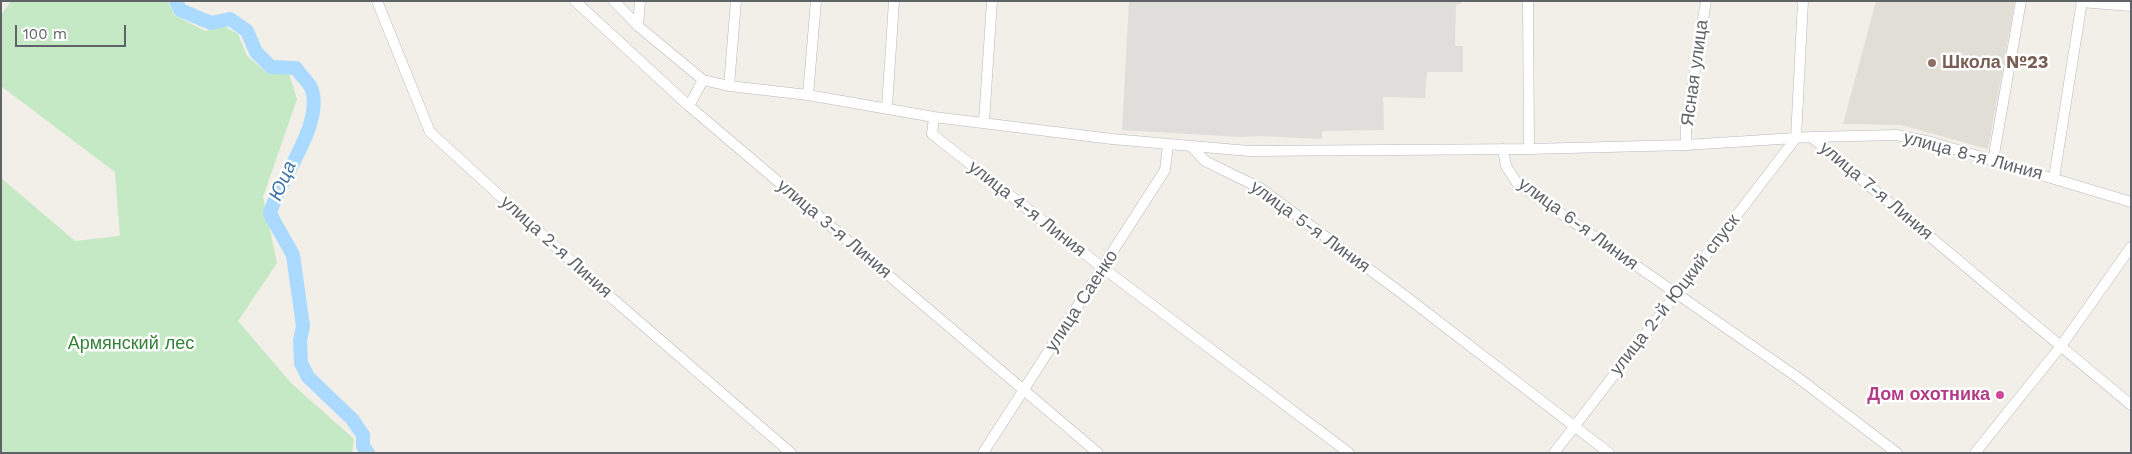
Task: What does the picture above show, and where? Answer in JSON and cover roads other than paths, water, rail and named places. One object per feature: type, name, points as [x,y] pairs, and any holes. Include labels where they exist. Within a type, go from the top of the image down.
[{"type":"street","name":"улица 2-я Линия","points":[[377,1],[430,132],[614,300],[792,453]]},
{"type":"street","name":"улица 3-я Линия","points":[[576,1],[689,106],[1098,453]]},
{"type":"street","points":[[614,1],[638,26],[703,80],[729,86],[808,94],[934,117],[1168,145],[1249,150],[1503,149]]},
{"type":"street","points":[[638,26],[640,1]]},
{"type":"street","points":[[729,86],[736,1]]},
{"type":"street","points":[[808,94],[816,1]]},
{"type":"street","points":[[887,107],[894,1]]},
{"type":"street","points":[[984,122],[992,1]]},
{"type":"street","points":[[1528,1],[1529,149]]},
{"type":"street","name":"Ясная улица","points":[[1686,145],[1686,126],[1706,1]]},
{"type":"street","points":[[1796,138],[1803,1]]},
{"type":"street","points":[[1993,160],[2021,1]]},
{"type":"street","points":[[2054,178],[2082,2],[2131,6]]},
{"type":"street","points":[[689,106],[703,80]]},
{"type":"street","name":"улица 4-я Линия","points":[[934,117],[932,134],[1103,268],[1349,453]]},
{"type":"street","name":"улица 8-я Линия","points":[[1811,137],[1896,135],[1923,140],[2131,202]]},
{"type":"street","name":"улица 7-я Линия","points":[[1503,149],[1686,145],[1811,137],[2131,405]]},
{"type":"street","name":"улица 2-й Юцкий спуск","points":[[1554,453],[1796,138]]},
{"type":"street","name":"улица Саенко","points":[[983,453],[1165,170],[1168,145]]},
{"type":"street","name":"улица 5-я Линия","points":[[1191,146],[1205,161],[1260,188],[1404,295],[1608,453]]},
{"type":"street","name":"улица 6-я Линия","points":[[1503,149],[1506,166],[1517,183],[1797,376],[1897,453]]},
{"type":"street","points":[[1975,453],[2061,346],[2131,247]]},
{"type":"waterway","name":"Юца","points":[[176,1],[180,10],[211,23],[230,19],[247,31],[256,52],[271,67],[296,68],[311,87],[314,104],[306,136],[270,214],[293,255],[303,326],[300,341],[301,363],[308,377],[352,419],[363,435],[363,446],[368,453]]},
{"type":"place","name":"Школа №23","points":[[1932,63]]},
{"type":"place","name":"Дом охотника","points":[[2000,395]]},
{"type":"park label","name":"Армянский лес","points":[[131,344]]}]
